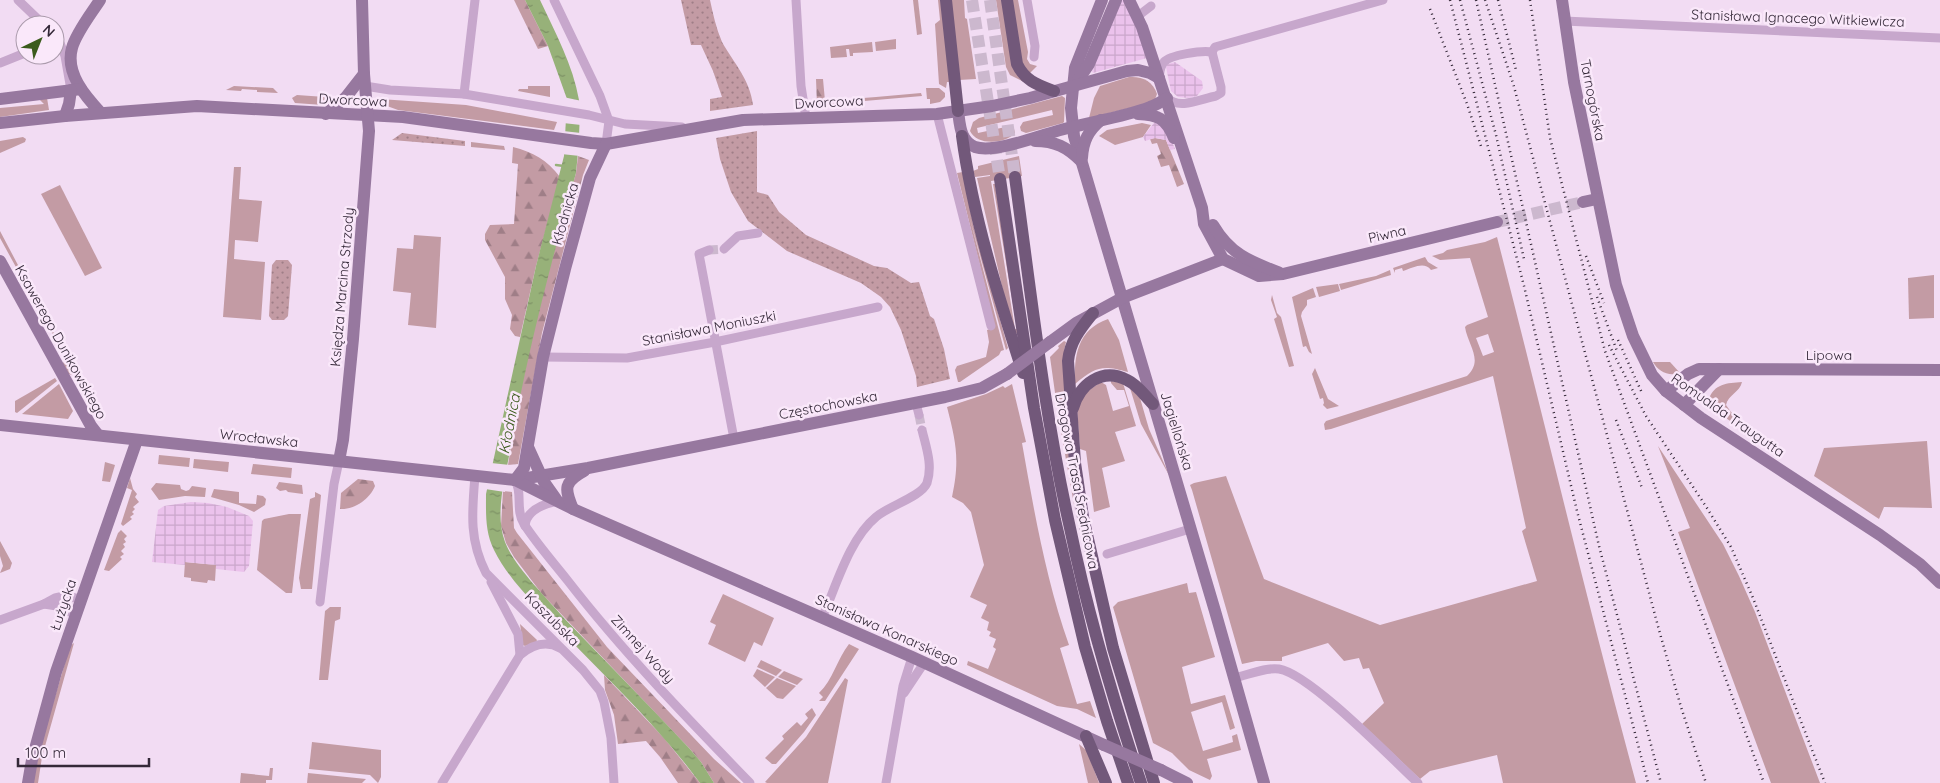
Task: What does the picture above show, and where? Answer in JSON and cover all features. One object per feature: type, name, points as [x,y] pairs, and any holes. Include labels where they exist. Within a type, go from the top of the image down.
[{"type":"main road","points":[[65,41],[100,0]]},
{"type":"main road","name":"Księdza Marcina Strzody","points":[[339,461],[343,440],[361,247],[369,131],[364,80],[362,0]]},
{"type":"main road","points":[[946,0],[958,111],[968,177],[991,274],[1034,408]]},
{"type":"main road","points":[[1007,0],[1017,64],[1021,72],[1028,80],[1054,91]]},
{"type":"main road","name":"Jagiellońska","points":[[1102,0],[1077,60],[1071,108],[1072,127],[1234,678],[1261,780]]},
{"type":"main road","points":[[1074,86],[1089,64],[1116,0]]},
{"type":"main road","points":[[1130,0],[1138,16],[1167,98],[1202,208],[1204,224],[1223,259]]},
{"type":"main road","name":"Tarnogórska","points":[[1563,2],[1564,21],[1574,82],[1597,199]]},
{"type":"main road","points":[[65,44],[71,56],[76,90],[65,116]]},
{"type":"main road","name":"Dworcowa","points":[[0,123],[197,106],[403,117],[606,144],[743,120],[937,114],[992,106],[1138,70],[1159,78]]},
{"type":"main road","points":[[326,114],[364,80]]},
{"type":"main road","points":[[0,99],[76,90],[101,113]]},
{"type":"main road","points":[[962,136],[973,146],[983,148],[1022,141],[1128,114],[1151,107],[1167,98]]},
{"type":"main road","points":[[1128,114],[1153,114],[1168,124],[1181,157],[1193,178]]},
{"type":"main road","points":[[1082,162],[1087,136],[1102,120]]},
{"type":"main road","points":[[1022,141],[1048,141],[1060,145],[1082,162]]},
{"type":"main road","name":"Kłodnicka","points":[[515,480],[522,472],[543,357],[584,198],[590,178],[606,144]]},
{"type":"main road","name":"Drogowa Trasa Średnicowa","points":[[1014,177],[1042,371],[1069,527],[1094,629],[1124,732],[1142,783]]},
{"type":"main road","name":"Drogowa Trasa Średnicowa","points":[[1000,179],[1034,408],[1055,520],[1083,639],[1104,712],[1128,783]]},
{"type":"main road","points":[[1583,202],[1597,199]]},
{"type":"main road","name":"Romualda Traugutta","points":[[1597,199],[1616,285],[1633,336],[1647,367],[1666,391],[1684,405],[1880,535],[1920,564],[1940,583]]},
{"type":"main road","points":[[1202,208],[1219,236],[1237,254],[1248,261],[1283,274]]},
{"type":"main road","name":"Piwna","points":[[1223,259],[1259,276],[1283,274],[1498,222]]},
{"type":"main road","name":"Częstochowska","points":[[515,480],[588,468],[916,403],[982,388],[1007,374],[1050,342],[1094,313],[1122,298],[1223,259]]},
{"type":"main road","name":"Ksawerego Dunikowskiego","points":[[0,261],[92,430],[98,435]]},
{"type":"main road","points":[[1094,313],[1076,335],[1069,351],[1068,371],[1078,490],[1114,648],[1154,783]]},
{"type":"main road","points":[[1684,405],[1719,369]]},
{"type":"main road","name":"Lipowa","points":[[1666,391],[1688,374],[1698,370],[1940,370]]},
{"type":"main road","points":[[1072,410],[1076,398],[1088,382],[1100,376],[1112,375],[1133,384],[1153,404]]},
{"type":"main road","name":"Wrocławska","points":[[0,425],[515,480]]},
{"type":"main road","name":"Łużycka","points":[[28,783],[32,760],[56,672],[137,440]]},
{"type":"main road","points":[[528,447],[540,476]]},
{"type":"main road","points":[[573,509],[567,489],[568,483],[573,476],[588,468]]},
{"type":"main road","name":"Stanisława Konarskiego","points":[[540,476],[557,501]]},
{"type":"main road","name":"Stanisława Konarskiego","points":[[515,480],[573,509],[912,657],[1187,783]]},
{"type":"main road","points":[[1086,736],[1105,778]]},
{"type":"main road","points":[[1105,778],[1105,756],[1109,747]]},
{"type":"street","points":[[464,94],[475,0]]},
{"type":"street","name":"Kłodnicka","points":[[554,0],[600,96],[609,121],[606,144]]},
{"type":"street","points":[[796,0],[806,118]]},
{"type":"street","points":[[1027,0],[1035,46],[1034,57]]},
{"type":"street","points":[[1167,98],[1173,103],[1182,104],[1216,96],[1220,93],[1221,87],[1212,52],[1215,47],[1384,0]]},
{"type":"street","points":[[21,1],[34,15]]},
{"type":"street","points":[[1138,16],[1151,6]]},
{"type":"street","name":"Stanisława Ignacego Witkiewicza","points":[[1564,21],[1940,38]]},
{"type":"street","points":[[1159,78],[1161,67],[1166,60],[1199,51],[1212,52]]},
{"type":"street","points":[[0,63],[15,57]]},
{"type":"street","name":"Dworcowa","points":[[364,80],[390,90],[464,94],[589,115],[625,124],[702,127]]},
{"type":"street","points":[[937,114],[991,326]]},
{"type":"street","points":[[724,249],[738,236],[758,233]]},
{"type":"street","points":[[709,250],[699,254],[734,439]]},
{"type":"street","name":"Stanisława Moniuszki","points":[[543,357],[627,358],[715,342],[878,307]]},
{"type":"street","points":[[916,403],[919,415]]},
{"type":"street","points":[[822,618],[855,542],[875,517],[914,496],[926,485],[930,465],[922,430]]},
{"type":"street","points":[[320,602],[334,484],[339,461]]},
{"type":"street","name":"Kaszubska","points":[[480,476],[473,535],[479,558],[486,574],[593,681],[604,702],[611,738],[614,783]]},
{"type":"street","name":"Zimnej Wody","points":[[515,480],[519,488],[521,518],[593,613],[621,646],[750,783]]},
{"type":"street","points":[[526,526],[526,519],[530,513],[542,506],[557,501]]},
{"type":"street","points":[[1107,554],[1190,529]]},
{"type":"street","points":[[486,574],[518,634],[520,655]]},
{"type":"street","points":[[0,620],[55,598],[64,596],[81,600]]},
{"type":"street","points":[[44,604],[57,606],[76,615]]},
{"type":"street","points":[[442,783],[520,655],[532,647],[545,644],[554,644],[565,651]]},
{"type":"street","points":[[886,783],[901,700],[912,657]]},
{"type":"street","points":[[901,700],[924,663]]},
{"type":"street","points":[[1234,678],[1277,669],[1298,677],[1331,702],[1418,783]]},
{"type":"green space","points":[[514,0],[525,0],[548,46],[538,49]]},
{"type":"green space","points":[[681,0],[710,0],[722,42],[749,88],[753,105],[710,111],[710,99],[722,97],[701,45],[691,45]]},
{"type":"green space","points":[[913,0],[918,0],[922,34],[917,35]]},
{"type":"green space","points":[[938,0],[942,0],[950,82],[947,82],[946,88],[939,84],[935,24],[940,20]]},
{"type":"green space","points":[[951,0],[964,0],[965,18],[967,19],[976,79],[959,80]]},
{"type":"green space","points":[[996,0],[1003,0],[1024,82],[1010,75],[1006,67]]},
{"type":"green space","points":[[1011,0],[1018,0],[1028,52],[1027,59],[1030,64],[1037,66],[1029,74],[1021,61]]},
{"type":"green space","points":[[896,39],[896,49],[876,51],[875,42]]},
{"type":"green space","points":[[872,42],[873,52],[853,53],[853,56],[850,56],[849,49],[846,49],[847,57],[831,58],[830,47]]},
{"type":"green space","points":[[1129,77],[1138,77],[1146,80],[1153,86],[1157,94],[1154,102],[1089,118],[1094,98],[1100,86]]},
{"type":"green space","points":[[816,79],[823,79],[825,101],[876,97],[876,100],[817,105]]},
{"type":"green space","points":[[234,86],[273,88],[278,93],[242,89],[241,91],[226,90]]},
{"type":"green space","points":[[528,86],[550,86],[550,97],[518,91],[519,89],[528,89]]},
{"type":"green space","points":[[926,88],[939,88],[945,93],[945,97],[940,102],[930,104],[930,99],[927,99]]},
{"type":"green space","points":[[921,93],[922,96],[876,100],[876,97]]},
{"type":"green space","points":[[297,95],[339,98],[323,105],[295,103],[292,98]]},
{"type":"green space","points":[[1062,96],[1065,98],[1063,123],[1026,133],[1021,131],[1020,127],[1023,122],[1053,115],[1052,110],[977,128],[978,133],[1010,126],[1014,129],[1015,133],[1010,137],[998,141],[991,142],[979,139],[970,131],[973,122],[979,118]]},
{"type":"green space","points":[[47,98],[49,110],[0,117],[0,108],[44,104],[39,99]]},
{"type":"green space","points":[[380,99],[466,105],[557,122],[554,130],[398,110],[387,106],[379,101]]},
{"type":"green space","points":[[1142,123],[1151,125],[1143,137],[1115,145],[1099,136],[1107,130]]},
{"type":"green space","points":[[757,131],[757,192],[768,195],[779,212],[806,235],[874,266],[887,268],[911,283],[919,282],[930,316],[934,319],[944,349],[950,379],[917,387],[916,376],[901,330],[890,307],[881,297],[861,283],[787,251],[748,221],[731,192],[720,159],[716,138]]},
{"type":"green space","points":[[402,133],[465,141],[465,146],[392,140]]},
{"type":"green space","points":[[23,137],[26,139],[25,142],[0,153],[0,141]]},
{"type":"green space","points":[[1150,139],[1166,140],[1184,184],[1177,187],[1169,165],[1161,167],[1157,156],[1161,154],[1157,143],[1152,144]]},
{"type":"green space","points":[[471,142],[504,146],[505,150],[471,147]]},
{"type":"green space","points":[[513,147],[527,151],[539,158],[560,177],[536,266],[520,337],[515,336],[510,329],[512,315],[505,299],[505,277],[485,240],[485,234],[490,225],[514,224],[518,164],[512,163]]},
{"type":"green space","points":[[578,156],[589,160],[583,175],[542,333],[518,464],[508,465],[519,398],[540,301],[576,173]]},
{"type":"green space","points":[[1019,156],[1022,176],[991,181],[1015,329],[1017,329],[993,184],[995,184],[1019,333],[1013,334],[977,178],[990,175],[975,177],[973,171],[978,169],[978,166]]},
{"type":"green space","points":[[234,167],[241,167],[239,199],[262,201],[258,242],[235,240],[234,259],[265,262],[261,320],[223,317]]},
{"type":"green space","points":[[963,172],[973,224],[1008,348],[1006,350],[969,215],[1004,350],[958,382],[955,370],[957,366],[986,357],[989,342],[987,330],[995,327],[957,173]]},
{"type":"green space","points":[[60,185],[102,268],[85,276],[41,194]]},
{"type":"green space","points":[[0,231],[75,373],[73,375],[68,374],[61,363],[68,362],[0,238]]},
{"type":"green space","points":[[414,235],[441,237],[436,328],[408,325],[411,293],[393,291],[397,248],[413,249]]},
{"type":"green space","points":[[1497,237],[1636,783],[1503,783],[1497,755],[1430,771],[1420,779],[1362,724],[1384,703],[1369,668],[1363,669],[1359,658],[1344,661],[1328,643],[1282,657],[1282,661],[1256,661],[1242,664],[1190,485],[1226,476],[1264,579],[1380,625],[1537,581],[1522,531],[1526,528],[1493,376],[1331,429],[1325,430],[1324,424],[1326,421],[1467,376],[1472,370],[1475,358],[1465,327],[1488,317],[1470,258],[1440,260],[1432,256],[1447,250],[1485,242]],"holes":[[[1488,334],[1494,352],[1483,356],[1476,338]]]},
{"type":"green space","points":[[1425,257],[1428,262],[1438,268],[1431,270],[1428,267],[1422,266],[1403,271],[1402,268],[1395,270],[1395,273],[1393,268]]},
{"type":"green space","points":[[276,260],[288,260],[292,265],[288,316],[284,320],[272,320],[269,316],[272,265]]},
{"type":"green space","points":[[1390,270],[1391,275],[1341,290],[1339,284],[1376,276]]},
{"type":"green space","points":[[1934,275],[1934,318],[1909,319],[1908,278]]},
{"type":"green space","points":[[1338,284],[1340,291],[1319,297],[1316,287]]},
{"type":"green space","points":[[1313,288],[1316,297],[1307,300],[1307,305],[1301,316],[1312,354],[1306,346],[1303,347],[1292,297]]},
{"type":"green space","points":[[1272,295],[1277,313],[1281,317],[1294,366],[1289,367],[1274,319],[1277,317],[1271,300]]},
{"type":"green space","points":[[1108,319],[1119,340],[1128,372],[1112,368],[1094,370],[1075,384],[1075,364],[1084,337],[1098,324]]},
{"type":"green space","points":[[1064,341],[1066,342],[1064,351],[1067,437],[1075,510],[1050,357]]},
{"type":"green space","points":[[1653,362],[1670,362],[1680,373],[1671,374],[1664,372]]},
{"type":"green space","points":[[1315,368],[1328,399],[1339,406],[1327,409],[1323,405],[1323,398],[1320,399],[1312,374]]},
{"type":"green space","points":[[55,378],[57,381],[17,413],[15,412],[15,401]]},
{"type":"green space","points":[[1111,381],[1123,383],[1136,426],[1115,432],[1125,461],[1102,468],[1110,507],[1094,512],[1086,451],[1080,449],[1077,409],[1082,395],[1101,382],[1106,385],[1113,411],[1129,406],[1124,390],[1117,390]]},
{"type":"green space","points":[[1742,382],[1726,405],[1731,412],[1742,418],[1740,428],[1712,408],[1709,399],[1718,387]]},
{"type":"green space","points":[[59,384],[73,411],[68,419],[22,414]]},
{"type":"green space","points":[[1012,384],[1026,442],[1022,443],[1041,545],[1069,645],[1060,648],[1077,704],[1090,701],[1096,718],[1077,709],[1057,706],[967,665],[968,661],[988,669],[996,649],[993,647],[996,639],[989,636],[991,632],[987,630],[989,622],[981,618],[987,605],[970,597],[984,565],[971,512],[963,503],[952,497],[956,472],[956,451],[947,407]]},
{"type":"green space","points":[[1130,388],[1140,398],[1149,429],[1170,477],[1141,424]]},
{"type":"green space","points":[[1927,441],[1932,508],[1884,507],[1879,519],[1814,476],[1824,448]]},
{"type":"green space","points":[[1658,446],[1723,544],[1739,576],[1755,612],[1820,783],[1771,783],[1678,532],[1690,528]]},
{"type":"green space","points":[[159,455],[190,458],[189,467],[158,464]]},
{"type":"green space","points":[[194,459],[229,462],[228,472],[193,468]]},
{"type":"green space","points":[[105,462],[115,465],[110,482],[102,481]]},
{"type":"green space","points":[[253,464],[292,468],[291,478],[251,474]]},
{"type":"green space","points":[[130,478],[133,489],[137,494],[135,497],[139,502],[133,507],[135,509],[132,512],[134,514],[130,517],[132,519],[123,526],[121,524],[132,490],[127,488]]},
{"type":"green space","points":[[358,479],[373,481],[375,486],[373,491],[356,506],[340,509],[341,493]]},
{"type":"green space","points":[[279,482],[302,485],[303,494],[286,490],[280,491],[276,488]]},
{"type":"green space","points":[[156,483],[180,485],[181,489],[186,491],[192,486],[206,488],[205,497],[185,496],[159,500],[151,489]]},
{"type":"green space","points":[[214,489],[239,492],[239,503],[256,504],[257,495],[263,496],[266,499],[265,505],[254,512],[239,505],[211,497]]},
{"type":"green space","points":[[503,491],[512,492],[514,528],[517,533],[607,647],[714,759],[741,783],[714,783],[701,762],[689,748],[542,594],[514,557],[506,543],[501,526]]},
{"type":"green space","points":[[315,492],[321,495],[312,589],[301,589],[299,578],[310,499],[315,497]]},
{"type":"green space","points":[[289,514],[301,514],[292,593],[286,593],[257,570],[262,521]]},
{"type":"green space","points":[[121,530],[127,536],[124,539],[126,542],[123,544],[125,547],[121,551],[124,554],[120,557],[122,559],[109,571],[104,570],[118,533]]},
{"type":"green space","points":[[0,541],[12,563],[10,569],[0,573],[3,566],[0,556]]},
{"type":"green space","points":[[185,562],[216,565],[215,581],[208,580],[207,583],[191,581],[191,578],[184,577]]},
{"type":"green space","points":[[1187,583],[1189,593],[1196,592],[1215,657],[1182,667],[1191,704],[1225,695],[1235,728],[1230,730],[1222,702],[1191,712],[1203,751],[1233,742],[1232,736],[1237,734],[1241,750],[1207,759],[1212,776],[1210,780],[1189,770],[1172,753],[1153,743],[1113,607],[1118,602]]},
{"type":"green space","points":[[723,594],[774,618],[762,646],[754,642],[745,662],[708,644],[716,625],[710,622]]},
{"type":"green space","points":[[330,607],[341,607],[340,619],[335,621],[328,680],[319,680],[325,611]]},
{"type":"green space","points":[[520,624],[537,640],[536,642],[523,645]]},
{"type":"green space","points":[[74,643],[42,757],[38,783],[33,783],[41,744],[70,646]]},
{"type":"green space","points":[[849,644],[859,649],[825,701],[819,701],[823,697],[819,693],[828,682]]},
{"type":"green space","points":[[761,660],[782,670],[776,676],[757,667]]},
{"type":"green space","points":[[757,669],[775,677],[765,687],[753,676]]},
{"type":"green space","points":[[784,671],[803,679],[797,685],[778,677]]},
{"type":"green space","points":[[604,675],[664,738],[700,783],[678,783],[646,741],[618,744],[614,715],[605,690]]},
{"type":"green space","points":[[777,678],[796,686],[783,699],[777,698],[766,688]]},
{"type":"green space","points":[[845,678],[848,680],[828,783],[765,782],[806,737]]},
{"type":"green space","points":[[812,708],[816,715],[804,732],[776,764],[772,764],[765,758],[784,739],[782,736],[797,722],[801,726],[808,718],[805,714]]},
{"type":"green space","points":[[312,742],[381,750],[381,777],[378,783],[370,775],[309,769]]},
{"type":"green space","points":[[1079,744],[1087,751],[1099,783],[1088,783]]},
{"type":"green space","points":[[270,768],[273,768],[272,780],[266,780],[266,783],[240,783],[241,773],[269,776]]},
{"type":"green space","points":[[308,773],[366,779],[362,783],[307,783]]},
{"type":"shaded area","points":[[1122,0],[1131,9],[1147,58],[1093,73],[1092,71]]},
{"type":"shaded area","points":[[1175,62],[1202,81],[1203,88],[1197,96],[1188,98],[1178,97],[1171,91],[1166,67],[1168,64]]},
{"type":"shaded area","points":[[1157,119],[1168,132],[1175,149],[1170,150],[1166,140],[1155,138],[1145,141],[1143,137]]},
{"type":"shaded area","points":[[191,502],[227,507],[249,516],[253,521],[249,566],[244,572],[216,569],[216,565],[185,562],[185,565],[152,562],[158,510],[164,506]]},
{"type":"water","name":"Kłodnica","points":[[525,0],[540,0],[563,49],[576,87],[580,107],[576,173],[524,376],[502,494],[502,530],[509,551],[531,581],[689,748],[701,762],[714,783],[700,783],[669,744],[636,708],[527,596],[501,562],[489,536],[486,494],[536,266],[564,156],[567,99],[548,46]]},
{"type":"pier","points":[[563,97],[582,101],[581,125],[563,123]]},
{"type":"pier","points":[[563,131],[581,133],[580,156],[561,154]]},
{"type":"pier","points":[[491,463],[510,465],[505,492],[485,489]]},
{"type":"waterway","points":[[556,165],[564,166]]},
{"type":"tunnel","points":[[972,0],[1000,179]]},
{"type":"tunnel","points":[[990,0],[1015,177]]},
{"type":"tunnel","points":[[1497,222],[1583,202]]},
{"type":"tunnel","points":[[709,250],[724,249]]},
{"type":"tunnel","points":[[919,415],[922,430]]},
{"type":"railway","points":[[1450,0],[1524,286],[1577,511],[1648,783]]},
{"type":"railway","points":[[1460,0],[1496,135],[1524,259]]},
{"type":"railway","points":[[1476,0],[1599,546],[1661,783]]},
{"type":"railway","points":[[1485,0],[1513,83],[1659,630],[1681,707],[1706,783]]},
{"type":"railway","points":[[1498,0],[1516,70]]},
{"type":"railway","points":[[1530,0],[1550,138],[1605,351],[1764,783]]},
{"type":"railway","points":[[1430,9],[1467,104],[1482,149]]},
{"type":"railway","points":[[1586,256],[1604,303]]},
{"type":"railway","points":[[1597,297],[1617,351]]},
{"type":"railway","points":[[1618,340],[1642,393]]},
{"type":"railway","points":[[1609,345],[1646,416],[1731,547],[1753,598],[1825,783]]},
{"type":"railway","points":[[1616,420],[1642,488]]}]
